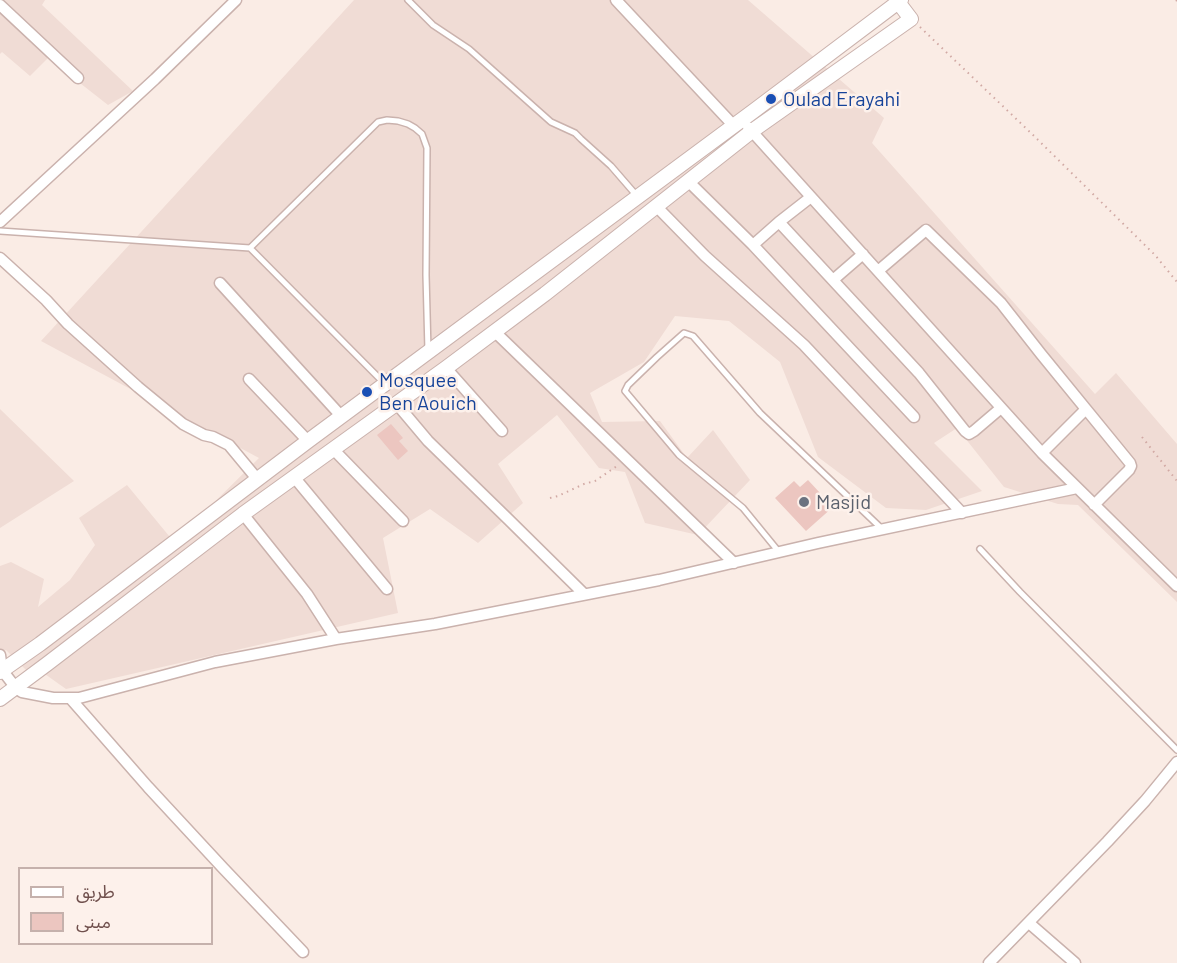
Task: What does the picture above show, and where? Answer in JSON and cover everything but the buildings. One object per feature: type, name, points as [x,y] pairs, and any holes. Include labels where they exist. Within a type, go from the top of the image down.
[{"type":"street","points":[[0,222],[236,0]]},
{"type":"street","points":[[616,0],[738,123],[752,131],[1042,453],[1177,586]]},
{"type":"street","points":[[0,699],[243,514],[446,368],[752,131],[911,19],[899,1],[308,441],[59,630],[1,671]]},
{"type":"street","points":[[2,11],[78,78]]},
{"type":"street","points":[[688,181],[753,245],[914,417]]},
{"type":"street","points":[[753,245],[812,197]]},
{"type":"street","points":[[656,206],[705,256],[804,345],[962,513]]},
{"type":"street","points":[[779,222],[919,373],[965,431],[969,434],[974,431],[1001,408]]},
{"type":"street","points":[[878,271],[926,230],[1001,303],[1130,463],[1129,471],[1094,506]]},
{"type":"street","points":[[573,245],[586,261]]},
{"type":"street","points":[[833,280],[863,254]]},
{"type":"street","points":[[0,258],[138,387],[183,424],[229,446],[258,480]]},
{"type":"street","points":[[220,283],[342,417]]},
{"type":"street","points":[[494,331],[734,563]]},
{"type":"street","points":[[446,368],[502,431]]},
{"type":"street","points":[[249,379],[308,441]]},
{"type":"street","points":[[396,403],[428,441],[584,594]]},
{"type":"street","points":[[1042,453],[1086,409]]},
{"type":"street","points":[[333,449],[404,521]]},
{"type":"street","points":[[294,477],[387,589]]},
{"type":"street","points":[[0,655],[1,671],[16,688],[28,694],[70,698],[102,692],[215,662],[336,639],[435,624],[659,580],[1077,488]]},
{"type":"street","points":[[243,514],[307,594],[336,639]]},
{"type":"street","points":[[70,698],[163,804],[303,952]]},
{"type":"street","points":[[989,963],[1145,801],[1177,762]]},
{"type":"street","points":[[1029,923],[1075,963]]},
{"type":"lane","points":[[408,0],[433,25],[469,49],[551,122],[575,133],[638,197]]},
{"type":"lane","points":[[250,248],[378,122],[387,120],[408,124],[415,128],[423,134],[427,148],[428,353]]},
{"type":"lane","points":[[0,231],[250,248],[386,385]]},
{"type":"lane","points":[[780,553],[743,508],[679,455],[625,391],[628,385],[684,333],[693,336],[760,413],[882,530]]},
{"type":"lane","points":[[980,549],[1177,750]]},
{"type":"path","points":[[911,19],[1155,255],[1177,282]]},
{"type":"path","points":[[1142,436],[1177,481]]},
{"type":"path","points":[[550,498],[595,481],[627,459]]},
{"type":"shaded area","points":[[0,0],[45,0],[42,5],[133,91],[108,105],[48,58],[30,76],[2,52],[0,54]]},
{"type":"shaded area","points":[[354,0],[748,0],[884,118],[872,143],[1095,394],[1116,373],[1177,444],[1177,602],[1078,505],[1058,504],[1004,487],[957,428],[934,443],[982,491],[926,510],[886,508],[818,457],[780,362],[729,321],[675,316],[644,362],[590,393],[602,422],[660,421],[687,458],[713,430],[750,480],[698,535],[645,523],[625,472],[599,468],[557,415],[498,464],[523,503],[478,543],[430,509],[383,538],[398,613],[66,689],[42,672],[34,678],[6,650],[0,654],[0,566],[11,562],[44,579],[38,607],[70,580],[95,545],[79,518],[127,485],[174,542],[259,458],[41,341]]},
{"type":"shaded area","points":[[0,409],[74,481],[0,528]]},
{"type":"place","name":"Oulad Erayahi","points":[[771,99]]},
{"type":"place","name":"Mosquee Ben Aouich","points":[[367,392]]},
{"type":"place","name":"Masjid","points":[[804,502]]}]
